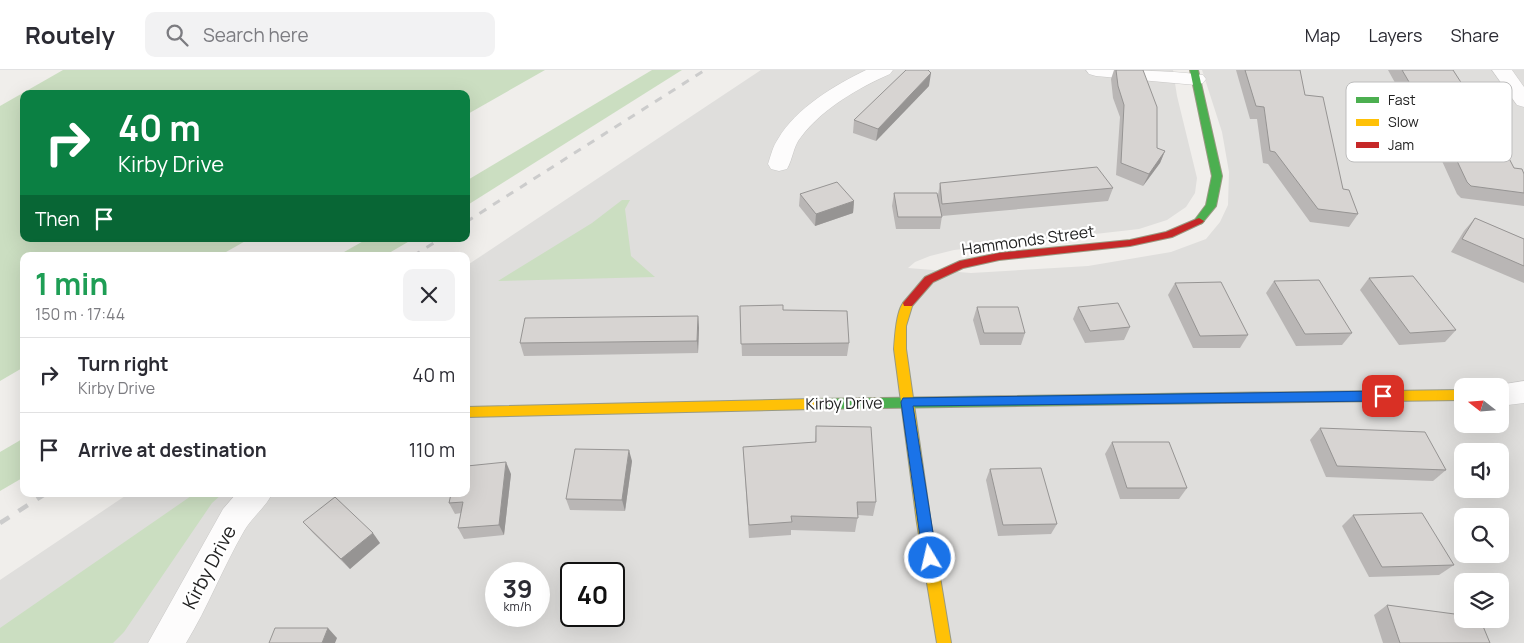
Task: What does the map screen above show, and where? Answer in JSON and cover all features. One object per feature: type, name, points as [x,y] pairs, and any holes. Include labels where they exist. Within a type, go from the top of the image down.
[{"type":"street","points":[[779,164],[786,142],[793,132],[834,99],[856,84],[883,70]]},
{"type":"street","points":[[1096,70],[1195,75]]},
{"type":"street","points":[[1502,70],[1511,82]]},
{"type":"street","name":"Hammonds Street","points":[[944,643],[900,349],[900,330],[905,310],[916,290],[931,277],[949,268],[989,259],[1142,241],[1173,235],[1201,220],[1210,209],[1216,192],[1217,176],[1195,75]]},
{"type":"street","points":[[1512,84],[1524,101]]},
{"type":"street","points":[[1509,393],[1524,392]]},
{"type":"street","name":"Kirby Drive","points":[[470,412],[907,402],[1454,395]]},
{"type":"street","name":"Kirby Drive","points":[[166,643],[191,603],[234,519],[253,497]]},
{"type":"shaded area","points":[[761,70],[1173,70],[1177,96],[1197,178],[1195,193],[1186,207],[1167,220],[1139,229],[954,250],[930,256],[915,262],[908,268],[971,273],[1088,266],[1171,252],[1206,239],[1220,222],[1228,205],[1229,172],[1222,132],[1202,70],[1524,70],[1524,643],[0,643],[0,580],[124,497],[470,497],[470,263]]},
{"type":"green space","points":[[63,70],[545,70],[470,113],[470,90],[28,90]]},
{"type":"green space","points":[[652,70],[682,70],[470,203],[470,179]]},
{"type":"green space","points":[[20,95],[20,242],[244,242],[226,252],[20,252],[20,369],[0,381],[0,106]]},
{"type":"green space","points":[[622,200],[630,200],[625,209],[631,256],[655,277],[498,281],[592,223]]},
{"type":"green space","points":[[362,242],[408,242],[391,252],[344,252]]},
{"type":"green space","points":[[20,440],[20,479],[0,491],[0,452]]},
{"type":"green space","points":[[190,497],[219,497],[212,503],[124,632],[113,643],[0,643],[0,628]]},
{"type":"building","points":[[906,70],[928,70],[931,73],[878,129],[854,120]]},
{"type":"building","points":[[1116,70],[1143,70],[1157,107],[1157,148],[1165,151],[1149,174],[1121,163],[1124,105],[1118,86]]},
{"type":"building","points":[[1245,70],[1300,70],[1305,95],[1323,97],[1343,189],[1349,190],[1358,214],[1318,209],[1275,152],[1270,151],[1264,107],[1256,106]]},
{"type":"building","points":[[1402,70],[1453,70],[1461,82],[1409,82]]},
{"type":"building","points":[[1458,162],[1511,162],[1514,168],[1522,169],[1524,174],[1524,193],[1471,186],[1467,182]]},
{"type":"building","points":[[1097,167],[1113,188],[942,204],[940,183]]},
{"type":"building","points":[[837,182],[854,201],[816,214],[800,194]]},
{"type":"building","points":[[894,193],[937,193],[942,217],[898,217]]},
{"type":"building","points":[[1475,218],[1524,239],[1524,266],[1462,239]]},
{"type":"building","points":[[1413,276],[1456,330],[1410,333],[1369,278]]},
{"type":"building","points":[[1319,280],[1352,333],[1305,334],[1274,281]]},
{"type":"building","points":[[1221,282],[1248,335],[1200,336],[1175,283]]},
{"type":"building","points":[[1118,303],[1130,327],[1090,331],[1078,307]]},
{"type":"building","points":[[783,305],[783,310],[847,311],[849,343],[741,344],[740,306]]},
{"type":"building","points":[[977,307],[1018,307],[1025,333],[984,333]]},
{"type":"building","points":[[698,316],[697,341],[520,343],[525,318]]},
{"type":"building","points":[[816,426],[871,427],[876,502],[857,502],[858,518],[791,516],[792,522],[749,525],[743,447],[816,442]]},
{"type":"building","points":[[1320,428],[1425,432],[1446,470],[1337,466]]},
{"type":"building","points":[[1112,442],[1169,442],[1187,488],[1127,488]]},
{"type":"building","points":[[575,449],[629,450],[622,500],[566,499]]},
{"type":"building","points":[[506,462],[499,525],[458,528],[463,502],[449,503],[450,497],[470,497],[470,466]]},
{"type":"building","points":[[1041,468],[1057,524],[1003,525],[990,469]]},
{"type":"building","points":[[335,497],[373,533],[341,559],[303,522]]},
{"type":"building","points":[[1422,513],[1454,565],[1382,567],[1353,515]]},
{"type":"building","points":[[1387,605],[1454,614],[1454,628],[1484,628],[1490,643],[1400,643]]},
{"type":"building","points":[[275,628],[328,628],[322,643],[269,643]]},
{"type":"railway","points":[[470,219],[705,70]]},
{"type":"railway","points":[[419,252],[435,242]]},
{"type":"railway","points":[[0,523],[40,497]]},
{"type":"traffic: fast","points":[[1194,70],[1217,176],[1211,206],[1199,221]]},
{"type":"traffic: fast","points":[[813,404],[1222,398]]},
{"type":"traffic: slow","points":[[908,303],[901,326],[900,349],[924,523],[944,643]]},
{"type":"traffic: slow","points":[[1222,398],[1454,395]]},
{"type":"traffic: slow","points":[[470,412],[813,404]]},
{"type":"traffic: jam","points":[[908,303],[929,280],[960,265],[999,256],[1130,243],[1169,235],[1199,221]]},
{"type":"route","points":[[930,558],[907,402],[1383,396]]}]
